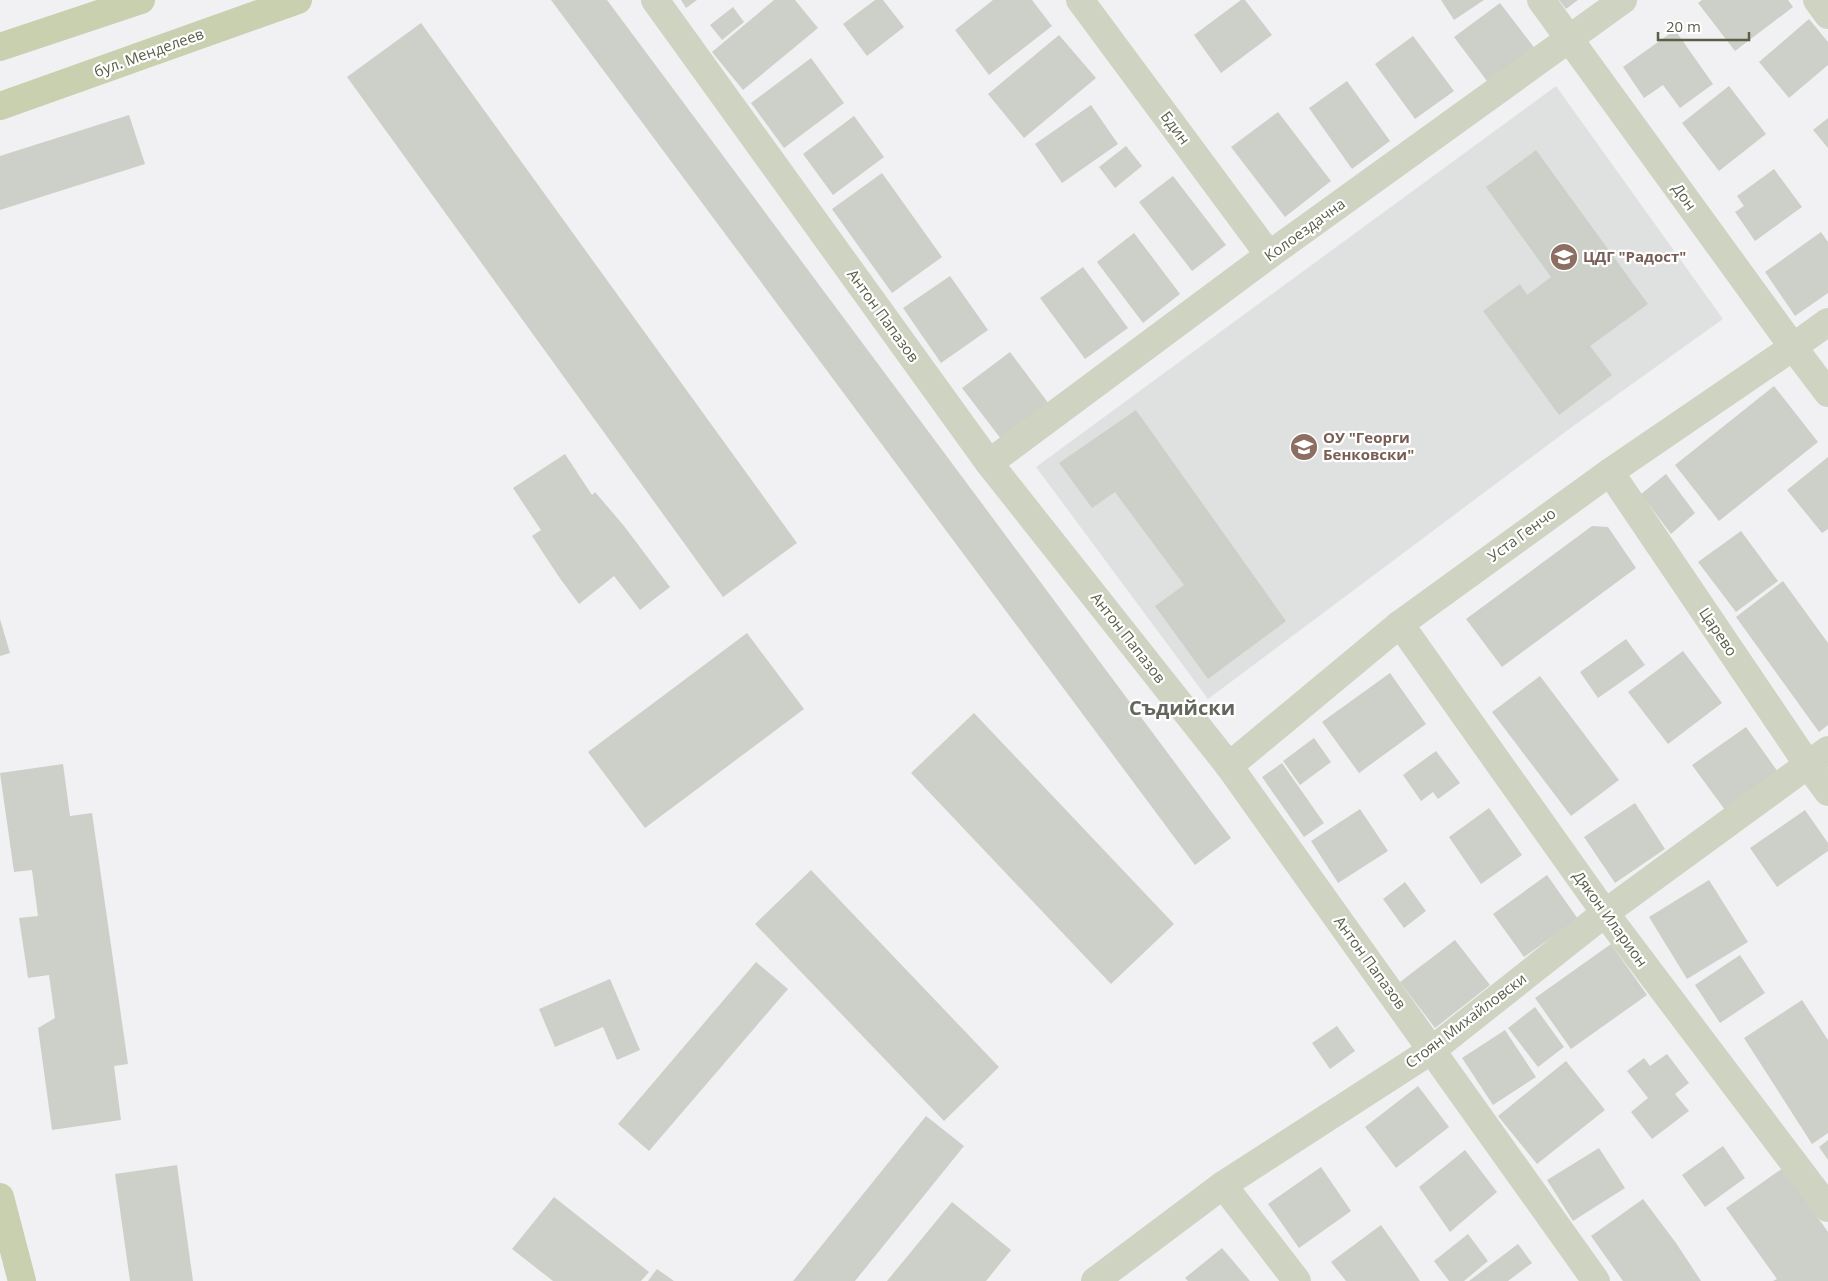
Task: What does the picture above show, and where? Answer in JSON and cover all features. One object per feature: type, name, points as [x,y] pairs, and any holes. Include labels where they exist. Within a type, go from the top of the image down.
[{"type":"main road","points":[[0,47],[141,0]]},
{"type":"main road","name":"бул. Менделеев","points":[[0,106],[298,0]]},
{"type":"main road","points":[[0,1197],[22,1281]]},
{"type":"street","name":"Антон Папазов","points":[[655,0],[989,463],[1229,766],[1596,1281]]},
{"type":"street","name":"Бдин","points":[[1080,0],[1269,255]]},
{"type":"street","name":"Дон","points":[[1541,0],[1828,393]]},
{"type":"street","name":"Колоездачна","points":[[989,463],[1269,255],[1623,0]]},
{"type":"street","points":[[1817,0],[1828,15]]},
{"type":"street","name":"Уста Генчо","points":[[1229,766],[1400,624],[1610,472],[1828,322]]},
{"type":"street","name":"Царево","points":[[1610,472],[1818,757],[1828,792]]},
{"type":"street","name":"Дякон Иларион","points":[[1400,624],[1605,913],[1828,1208]]},
{"type":"street","name":"Стоян Михайловски","points":[[1095,1281],[1223,1185],[1432,1050],[1605,913],[1818,757]]},
{"type":"street","points":[[1223,1185],[1297,1281]]},
{"type":"shaded area","name":"ОУ \"Георги Бенковски\"","points":[[1556,86],[1723,319],[1572,427],[1208,699],[1036,467]]},
{"type":"building","points":[[551,0],[607,0],[1231,838],[1195,865]]},
{"type":"building","points":[[681,0],[697,0],[686,8]]},
{"type":"building","points":[[774,0],[795,0],[818,28],[743,90],[712,52]]},
{"type":"building","points":[[875,0],[883,0],[904,27],[867,56],[843,24]]},
{"type":"building","points":[[993,0],[1032,0],[1052,26],[989,75],[955,30]]},
{"type":"building","points":[[1241,0],[1245,0],[1272,35],[1221,73],[1194,35]]},
{"type":"building","points":[[1441,0],[1484,0],[1454,20]]},
{"type":"building","points":[[1559,0],[1578,0],[1566,9]]},
{"type":"building","points":[[1702,0],[1788,0],[1793,7],[1735,51],[1698,3]]},
{"type":"building","points":[[1500,3],[1536,50],[1490,85],[1454,37]]},
{"type":"building","points":[[733,7],[744,22],[722,40],[710,25]]},
{"type":"building","points":[[1809,19],[1828,42],[1828,65],[1789,98],[1759,62]]},
{"type":"building","points":[[421,23],[797,543],[723,597],[347,77]]},
{"type":"building","points":[[1675,30],[1713,84],[1680,108],[1663,85],[1644,98],[1623,67]]},
{"type":"building","points":[[1059,35],[1096,78],[1024,138],[988,94]]},
{"type":"building","points":[[1413,36],[1454,91],[1415,119],[1375,64]]},
{"type":"building","points":[[811,58],[844,103],[784,148],[751,103]]},
{"type":"building","points":[[1347,81],[1390,141],[1352,169],[1309,108]]},
{"type":"building","points":[[1729,86],[1766,134],[1719,171],[1682,123]]},
{"type":"building","points":[[1091,105],[1118,144],[1062,183],[1035,144]]},
{"type":"building","points":[[1278,112],[1331,181],[1285,217],[1231,147]]},
{"type":"building","points":[[129,115],[145,164],[0,210],[0,156]]},
{"type":"building","points":[[854,116],[884,157],[833,195],[803,154]]},
{"type":"building","points":[[1828,118],[1828,148],[1813,130]]},
{"type":"building","points":[[1126,146],[1142,166],[1115,188],[1099,167]]},
{"type":"building","points":[[1536,150],[1648,304],[1590,346],[1612,375],[1559,415],[1483,311],[1520,284],[1527,295],[1551,277],[1486,187]]},
{"type":"building","points":[[1774,169],[1802,207],[1755,241],[1735,212],[1744,206],[1737,196]]},
{"type":"building","points":[[882,173],[942,257],[892,293],[832,209]]},
{"type":"building","points":[[1173,176],[1226,245],[1192,271],[1139,202]]},
{"type":"building","points":[[1821,232],[1828,242],[1828,293],[1795,316],[1765,272]]},
{"type":"building","points":[[1134,233],[1180,294],[1143,323],[1097,262]]},
{"type":"building","points":[[1083,267],[1128,328],[1085,359],[1040,298]]},
{"type":"building","points":[[950,276],[988,330],[941,363],[903,308]]},
{"type":"building","points":[[1010,352],[1049,404],[1001,439],[962,388]]},
{"type":"building","points":[[1774,386],[1818,442],[1719,521],[1675,465]]},
{"type":"building","points":[[1136,410],[1286,621],[1208,679],[1155,606],[1184,585],[1115,492],[1092,508],[1059,463]]},
{"type":"building","points":[[565,454],[592,495],[595,492],[624,526],[670,587],[640,610],[614,576],[579,604],[532,536],[541,530],[513,488]]},
{"type":"building","points":[[1828,457],[1828,529],[1822,533],[1787,490]]},
{"type":"building","points":[[1666,474],[1695,513],[1671,534],[1641,494]]},
{"type":"building","points":[[1592,526],[1608,527],[1636,568],[1502,667],[1466,619]]},
{"type":"building","points":[[1741,531],[1778,581],[1736,612],[1698,562]]},
{"type":"building","points":[[1783,581],[1828,643],[1828,725],[1819,732],[1736,617]]},
{"type":"building","points":[[0,619],[10,653],[0,656]]},
{"type":"building","points":[[747,633],[804,709],[645,828],[588,752]]},
{"type":"building","points":[[1626,639],[1645,665],[1598,698],[1580,672]]},
{"type":"building","points":[[1683,651],[1722,703],[1668,744],[1628,692]]},
{"type":"building","points":[[1390,673],[1426,724],[1359,773],[1322,722]]},
{"type":"building","points":[[1540,676],[1619,780],[1571,816],[1492,712]]},
{"type":"building","points":[[974,713],[1174,924],[1111,984],[911,773]]},
{"type":"building","points":[[1746,727],[1778,772],[1725,810],[1692,765]]},
{"type":"building","points":[[1314,738],[1331,762],[1300,785],[1283,761]]},
{"type":"building","points":[[1436,751],[1460,783],[1438,799],[1433,792],[1421,801],[1403,775]]},
{"type":"building","points":[[1282,763],[1324,823],[1304,837],[1262,777]]},
{"type":"building","points":[[63,764],[70,816],[92,813],[128,1064],[114,1066],[121,1120],[52,1130],[38,1028],[55,1018],[49,975],[28,978],[19,918],[38,916],[32,870],[14,872],[0,773]]},
{"type":"building","points":[[1635,803],[1665,849],[1615,883],[1584,837]]},
{"type":"building","points":[[1489,808],[1522,855],[1481,884],[1449,837]]},
{"type":"building","points":[[1360,809],[1388,851],[1338,883],[1311,841]]},
{"type":"building","points":[[1805,810],[1828,843],[1828,851],[1777,887],[1750,848]]},
{"type":"building","points":[[811,870],[999,1067],[944,1121],[755,924]]},
{"type":"building","points":[[1547,875],[1578,919],[1524,957],[1493,914]]},
{"type":"building","points":[[1709,880],[1748,942],[1687,979],[1649,917]]},
{"type":"building","points":[[1405,882],[1426,911],[1404,928],[1383,899]]},
{"type":"building","points":[[1455,940],[1490,985],[1435,1028],[1400,982]]},
{"type":"building","points":[[1611,944],[1647,995],[1571,1049],[1535,998]]},
{"type":"building","points":[[1740,955],[1765,993],[1720,1023],[1695,985]]},
{"type":"building","points":[[756,962],[788,989],[649,1151],[618,1124]]},
{"type":"building","points":[[610,979],[640,1050],[617,1060],[603,1027],[555,1047],[539,1009]]},
{"type":"building","points":[[1802,1000],[1828,1040],[1828,1133],[1812,1144],[1744,1038]]},
{"type":"building","points":[[1535,1007],[1564,1047],[1538,1067],[1508,1028]]},
{"type":"building","points":[[1337,1026],[1355,1051],[1330,1069],[1312,1043]]},
{"type":"building","points":[[1505,1030],[1536,1077],[1493,1105],[1462,1058]]},
{"type":"building","points":[[1667,1054],[1689,1083],[1675,1094],[1689,1111],[1652,1139],[1631,1112],[1648,1098],[1627,1071],[1644,1058],[1650,1066]]},
{"type":"building","points":[[1566,1061],[1605,1110],[1537,1164],[1498,1116]]},
{"type":"building","points":[[1418,1086],[1449,1127],[1396,1168],[1365,1127]]},
{"type":"building","points":[[926,1116],[964,1146],[855,1281],[793,1281]]},
{"type":"building","points":[[1828,1140],[1828,1160],[1819,1147]]},
{"type":"building","points":[[1723,1146],[1745,1178],[1705,1207],[1682,1175]]},
{"type":"building","points":[[1599,1148],[1625,1188],[1573,1221],[1547,1180]]},
{"type":"building","points":[[1465,1150],[1497,1192],[1450,1232],[1419,1187]]},
{"type":"building","points":[[177,1165],[193,1281],[130,1281],[115,1174]]},
{"type":"building","points":[[1321,1167],[1351,1211],[1299,1248],[1268,1204]]},
{"type":"building","points":[[1783,1168],[1828,1232],[1828,1281],[1773,1281],[1777,1279],[1726,1208]]},
{"type":"building","points":[[554,1197],[649,1272],[641,1281],[553,1281],[512,1249]]},
{"type":"building","points":[[1643,1199],[1676,1243],[1701,1281],[1623,1281],[1591,1236]]},
{"type":"building","points":[[952,1202],[1011,1250],[986,1281],[887,1281]]},
{"type":"building","points":[[1381,1225],[1420,1281],[1346,1281],[1331,1262]]},
{"type":"building","points":[[1468,1234],[1488,1261],[1464,1281],[1449,1281],[1434,1261]]},
{"type":"building","points":[[1518,1244],[1532,1263],[1508,1281],[1469,1281]]},
{"type":"building","points":[[1222,1248],[1250,1281],[1188,1281],[1185,1278]]},
{"type":"building","points":[[657,1269],[674,1281],[648,1281]]},
{"type":"place","name":"ЦДГ \"Радост\"","points":[[1564,257]]},
{"type":"place","name":"ОУ \"Георги Бенковски\"","points":[[1304,447]]},
{"type":"district","name":"Съдийски","points":[[1182,708]]}]
